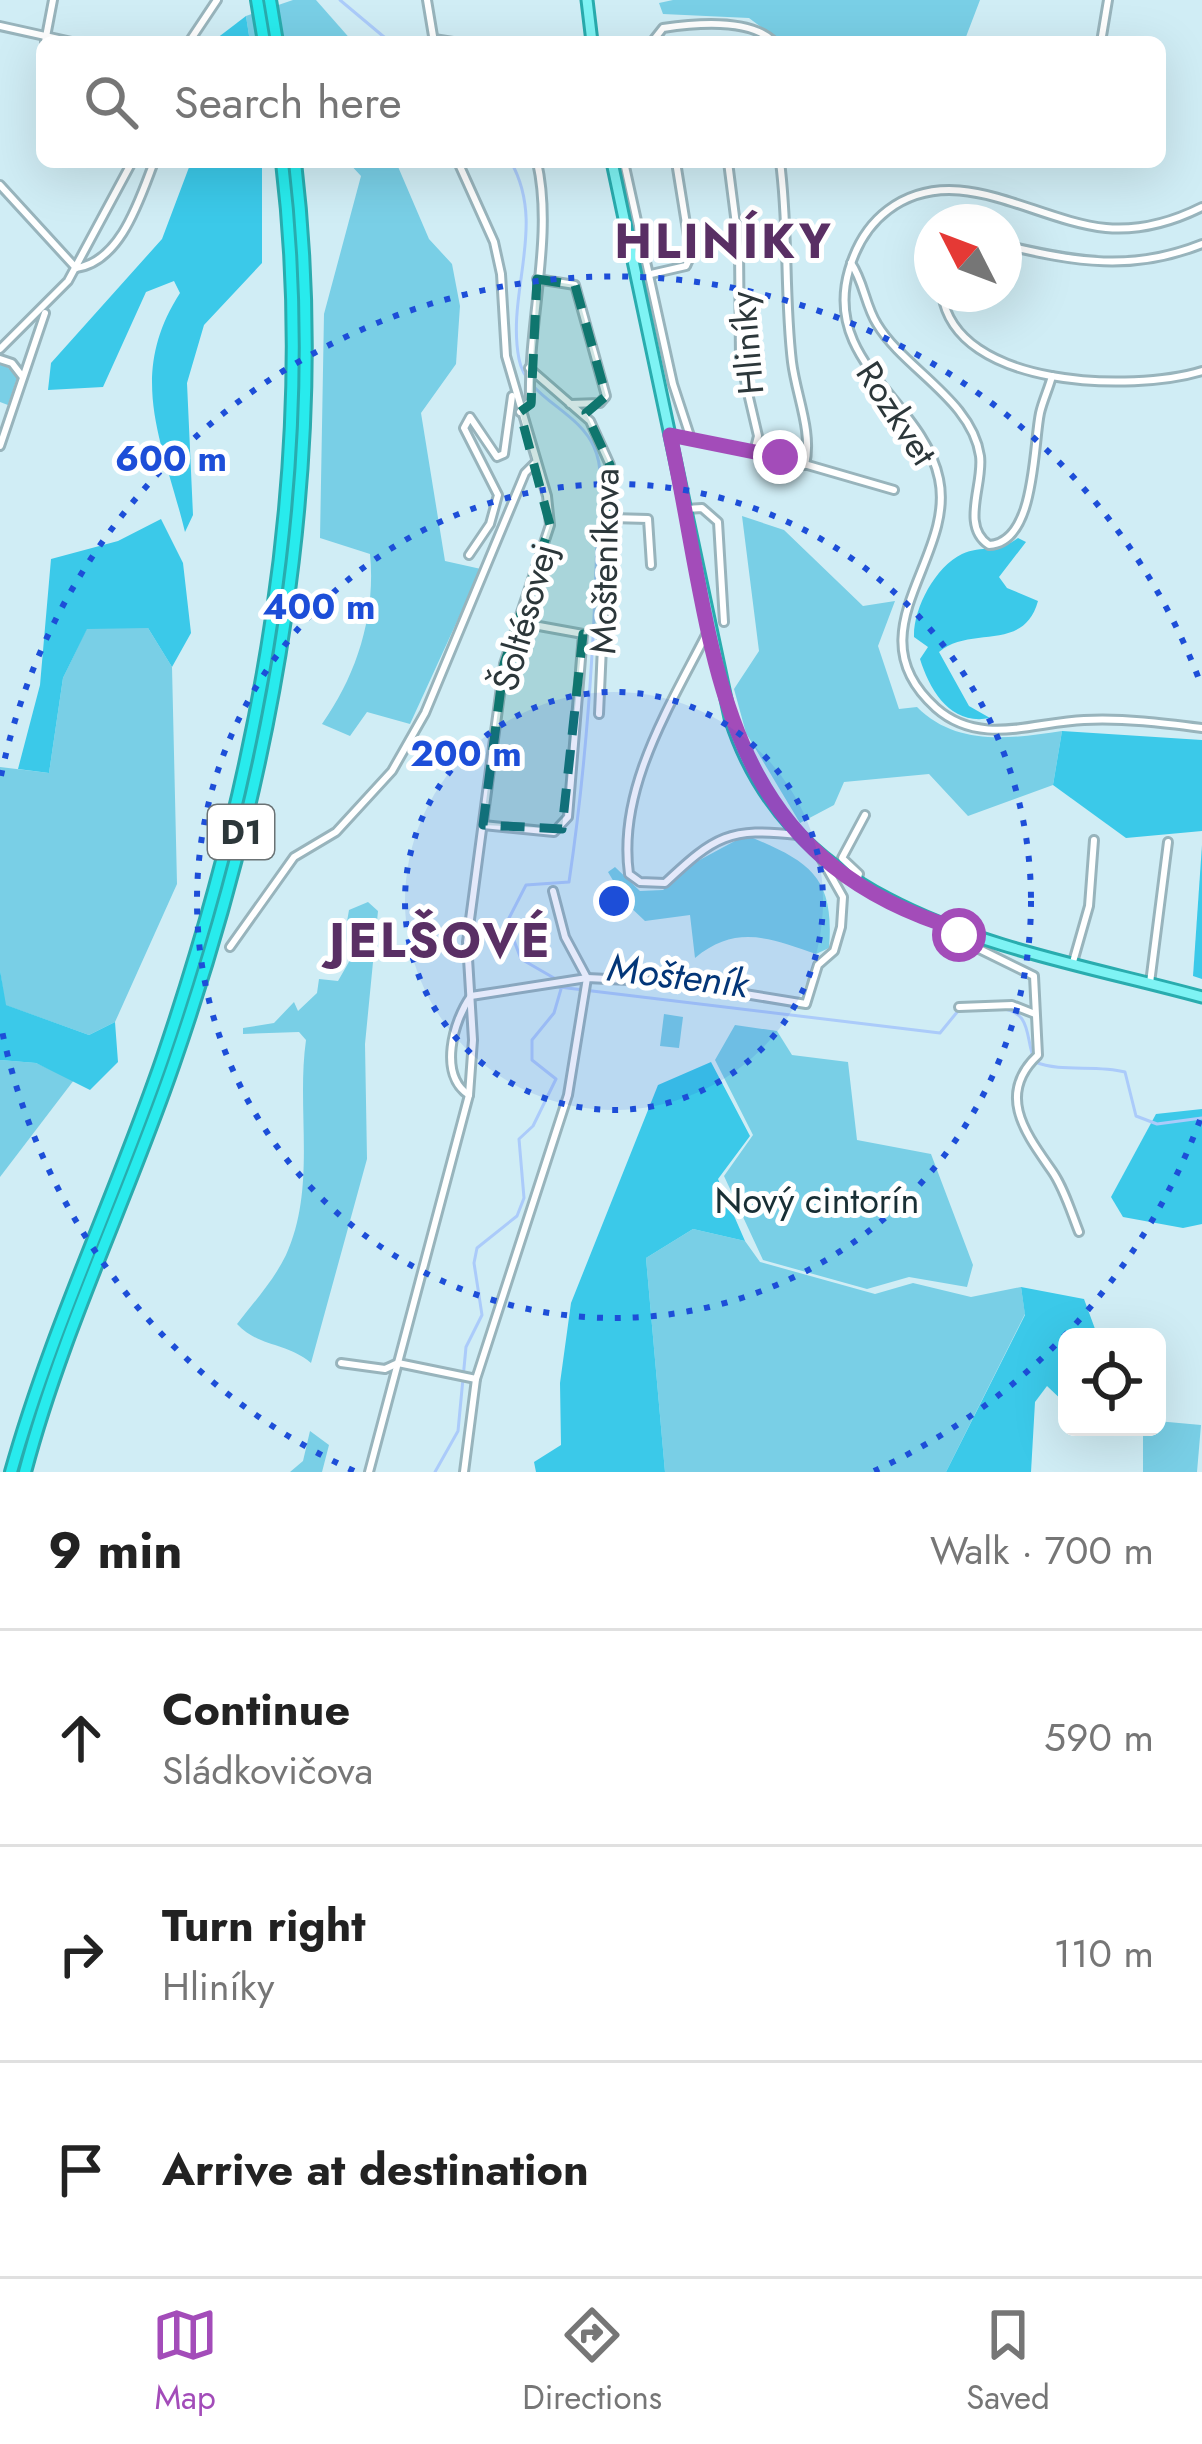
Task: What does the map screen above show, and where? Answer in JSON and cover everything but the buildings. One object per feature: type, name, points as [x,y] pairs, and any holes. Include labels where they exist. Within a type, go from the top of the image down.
[{"type":"highway","points":[[257,0],[263,36]]},
{"type":"highway","points":[[270,0],[276,36]]},
{"type":"highway","name":"D1","points":[[11,1472],[164,1055],[241,772],[273,598],[291,440],[293,290],[283,168]]},
{"type":"highway","name":"D1","points":[[25,1472],[43,1409],[175,1061],[231,872],[265,721],[304,440],[307,313],[295,168]]},
{"type":"main road","points":[[586,0],[591,36]]},
{"type":"main road","points":[[613,168],[710,629],[742,752],[798,835],[856,884],[904,911],[1202,997]]},
{"type":"street","points":[[46,36],[53,0]]},
{"type":"street","points":[[427,0],[433,36]]},
{"type":"street","points":[[1102,36],[1108,0]]},
{"type":"street","points":[[193,36],[217,1]]},
{"type":"street","points":[[0,26],[36,36]]},
{"type":"street","points":[[657,36],[663,28],[708,26],[752,27],[765,36]]},
{"type":"street","points":[[708,26],[709,36]]},
{"type":"street","points":[[0,349],[46,309],[76,268],[129,168]]},
{"type":"street","points":[[76,268],[90,266],[110,249],[130,220],[152,168]]},
{"type":"street","name":"Šoltésovej","points":[[369,1472],[469,1095],[467,943],[504,664],[550,525],[514,392],[498,258],[460,168]]},
{"type":"street","points":[[520,412],[529,406],[545,219],[538,168]]},
{"type":"street","points":[[625,168],[673,384],[691,439]]},
{"type":"street","name":"Hliníky","points":[[651,274],[686,266],[691,255],[677,168]]},
{"type":"street","name":"Hliníky","points":[[729,168],[739,248],[740,359],[758,436],[754,452]]},
{"type":"street","name":"Hliníky","points":[[781,168],[788,223],[792,363],[808,449],[805,465]]},
{"type":"street","points":[[0,185],[76,268]]},
{"type":"street","points":[[851,263],[868,230],[905,200],[961,190],[1116,228],[1156,225],[1202,207]]},
{"type":"street","points":[[1022,249],[1100,265],[1148,262],[1202,244]]},
{"type":"street","name":"Rozkvet","points":[[851,263],[874,320],[964,419],[980,456],[975,524],[980,539],[989,545],[1008,540],[1017,526],[1037,462],[1039,418],[1052,376]]},
{"type":"street","name":"Rozkvet","points":[[851,263],[845,298],[853,344],[920,438],[939,476],[937,526],[902,622],[905,654],[924,695],[942,712],[990,731],[1083,720],[1202,728]]},
{"type":"street","points":[[537,280],[575,285],[606,396],[600,403],[571,404]]},
{"type":"street","points":[[0,446],[46,309]]},
{"type":"street","points":[[948,312],[971,342],[1052,376],[1121,385],[1202,371]]},
{"type":"street","points":[[0,359],[13,363],[23,380]]},
{"type":"street","name":"Mošteníkova","points":[[483,825],[562,829],[568,817],[611,518],[605,445],[590,421],[571,404],[530,378]]},
{"type":"street","points":[[469,555],[490,524],[497,495],[464,428],[470,417],[490,452],[504,454],[514,392]]},
{"type":"street","points":[[0,407],[10,417]]},
{"type":"street","name":"Hliníky","points":[[670,435],[894,490]]},
{"type":"street","points":[[230,947],[294,857],[336,832],[392,771],[425,713],[525,473],[536,462]]},
{"type":"street","points":[[686,509],[702,508],[718,522],[724,622]]},
{"type":"street","points":[[611,518],[649,519],[651,566]]},
{"type":"street","name":"Mošteníkova","points":[[517,622],[594,635]]},
{"type":"street","points":[[710,629],[644,759],[626,856],[628,874],[640,882],[665,883],[697,853],[742,829],[798,835]]},
{"type":"street","name":"Mošteníkova","points":[[594,635],[599,714]]},
{"type":"street","points":[[856,884],[859,874],[842,857],[865,815]]},
{"type":"street","points":[[1073,962],[1089,906],[1094,840]]},
{"type":"street","points":[[1150,983],[1168,842]]},
{"type":"street","points":[[469,1095],[457,1084],[451,1064],[458,1020],[471,996],[586,977],[671,982],[806,1004],[818,965],[834,951],[841,927],[843,897],[821,857]]},
{"type":"street","points":[[464,1472],[476,1378],[568,1095],[586,977],[565,937],[553,891]]},
{"type":"street","points":[[958,929],[963,940],[1034,976],[1037,1055],[1023,1072],[1022,1129],[1054,1173],[1078,1232]]},
{"type":"street","points":[[959,1007],[1012,1005],[1035,1014]]},
{"type":"street","points":[[341,1363],[385,1369],[398,1363],[476,1378]]},
{"type":"highlighted area","points":[[537,279],[575,285],[606,396],[586,413],[610,465],[604,636],[583,634],[562,829],[483,825],[504,664],[550,525],[520,412],[531,404]]},
{"type":"green space","points":[[293,0],[316,0],[348,36],[249,36],[246,16]]},
{"type":"green space","points":[[980,0],[966,36],[773,36],[749,18],[663,14],[659,3]]},
{"type":"green space","points":[[354,168],[399,168],[429,239],[452,264],[460,306],[456,364],[421,413],[445,561],[481,569],[410,724],[367,712],[350,736],[322,724],[345,685],[361,643],[370,599],[370,554],[320,538],[324,314],[361,176]]},
{"type":"green space","points":[[0,362],[18,375],[8,405],[0,402]]},
{"type":"green space","points":[[742,516],[784,530],[863,606],[895,601],[878,646],[899,709],[917,707],[949,728],[984,737],[1062,731],[1053,785],[968,816],[929,774],[844,782],[834,805],[800,823],[746,733],[734,689],[759,651]]},
{"type":"green space","points":[[87,628],[148,628],[172,667],[177,884],[115,1022],[89,1035],[5,1005],[0,970],[0,767],[49,773],[63,678]]},
{"type":"green space","points":[[746,835],[786,853],[813,874],[827,903],[829,948],[816,954],[768,939],[739,938],[710,947],[695,958],[690,915],[645,921],[627,904],[608,872],[615,867],[640,891],[663,890],[694,863]]},
{"type":"green space","points":[[368,902],[378,911],[365,1044],[367,1159],[311,1363],[237,1324],[286,1255],[301,1203],[304,1148],[306,1040],[299,1032],[243,1034],[243,1028],[274,1023],[294,1002],[298,1011],[317,993],[319,979],[338,981],[350,960],[345,933],[349,910]]},
{"type":"green space","points":[[664,1014],[683,1017],[679,1048],[660,1046]]},
{"type":"green space","name":"Nový cintorín","points":[[735,1025],[777,1031],[792,1055],[848,1062],[857,1140],[931,1154],[973,1265],[967,1287],[909,1277],[867,1289],[763,1260],[724,1176],[753,1135],[715,1060]]},
{"type":"green space","points":[[0,1060],[36,1063],[74,1080],[0,1177]]},
{"type":"green space","points":[[693,1229],[745,1241],[760,1262],[875,1294],[913,1283],[971,1297],[1021,1287],[1025,1314],[946,1472],[665,1472],[646,1258]]},
{"type":"green space","points":[[1166,1422],[1201,1425],[1197,1472],[1143,1472],[1143,1436],[1166,1436]]},
{"type":"green space","points":[[310,1431],[329,1445],[322,1472],[290,1472],[303,1461]]},
{"type":"shaded area","points":[[246,16],[249,36],[220,36]]},
{"type":"shaded area","points":[[189,168],[262,168],[262,263],[204,325],[187,383],[193,515],[185,532],[160,439],[152,382],[164,324],[180,293],[174,281],[146,292],[103,387],[48,390],[51,363],[162,239]]},
{"type":"shaded area","points":[[161,519],[183,563],[191,633],[172,667],[148,628],[87,629],[63,678],[49,773],[18,769],[40,685],[51,559],[118,541]]},
{"type":"shaded area","points":[[1018,538],[1026,542],[999,577],[1007,588],[1038,601],[1031,617],[1009,633],[966,640],[939,652],[969,706],[990,718],[964,717],[944,704],[924,671],[920,659],[928,647],[914,637],[917,614],[935,579],[952,560]]},
{"type":"shaded area","points":[[1062,731],[1202,740],[1202,831],[1126,838],[1053,785]]},
{"type":"shaded area","points":[[1202,845],[1202,979],[1193,976]]},
{"type":"shaded area","points":[[0,970],[6,1005],[89,1035],[115,1022],[118,1062],[90,1090],[36,1063],[0,1060]]},
{"type":"shaded area","points":[[711,1062],[750,1136],[718,1179],[745,1241],[693,1229],[646,1258],[665,1472],[536,1472],[534,1462],[561,1445],[560,1383],[571,1303],[658,1085]]},
{"type":"shaded area","points":[[1202,1109],[1202,1224],[1183,1228],[1123,1217],[1111,1197],[1156,1114]]},
{"type":"shaded area","points":[[1021,1287],[1084,1299],[1095,1328],[1058,1328],[1058,1396],[1047,1386],[1035,1402],[1031,1472],[946,1472],[1025,1315]]},
{"type":"waterway","name":"Mošteník","points":[[340,0],[383,36]]},
{"type":"waterway","name":"Mošteník","points":[[514,168],[526,210],[517,309],[519,359],[531,384],[586,434],[598,457],[600,479],[588,710],[569,882],[526,885],[507,922],[521,959],[554,978]]},
{"type":"waterway","name":"Mošteník","points":[[559,987],[940,1033],[958,1011],[966,1010]]},
{"type":"waterway","points":[[435,1472],[458,1431],[466,1347],[482,1315],[474,1263],[477,1248],[517,1216],[524,1198],[519,1139],[533,1126],[556,1079],[532,1060],[532,1040],[554,1013],[561,989]]},
{"type":"waterway","name":"Mošteník","points":[[999,1008],[1023,1020],[1035,1062],[1125,1072],[1136,1116],[1157,1124],[1202,1118]]},
{"type":"district","name":"HLINÍKY","points":[[724,241]]},
{"type":"district","name":"JELŠOVÉ","points":[[441,940]]},
{"type":"route","points":[[780,457],[670,435],[737,740],[774,804],[814,852],[878,898],[958,929],[959,935]]}]
